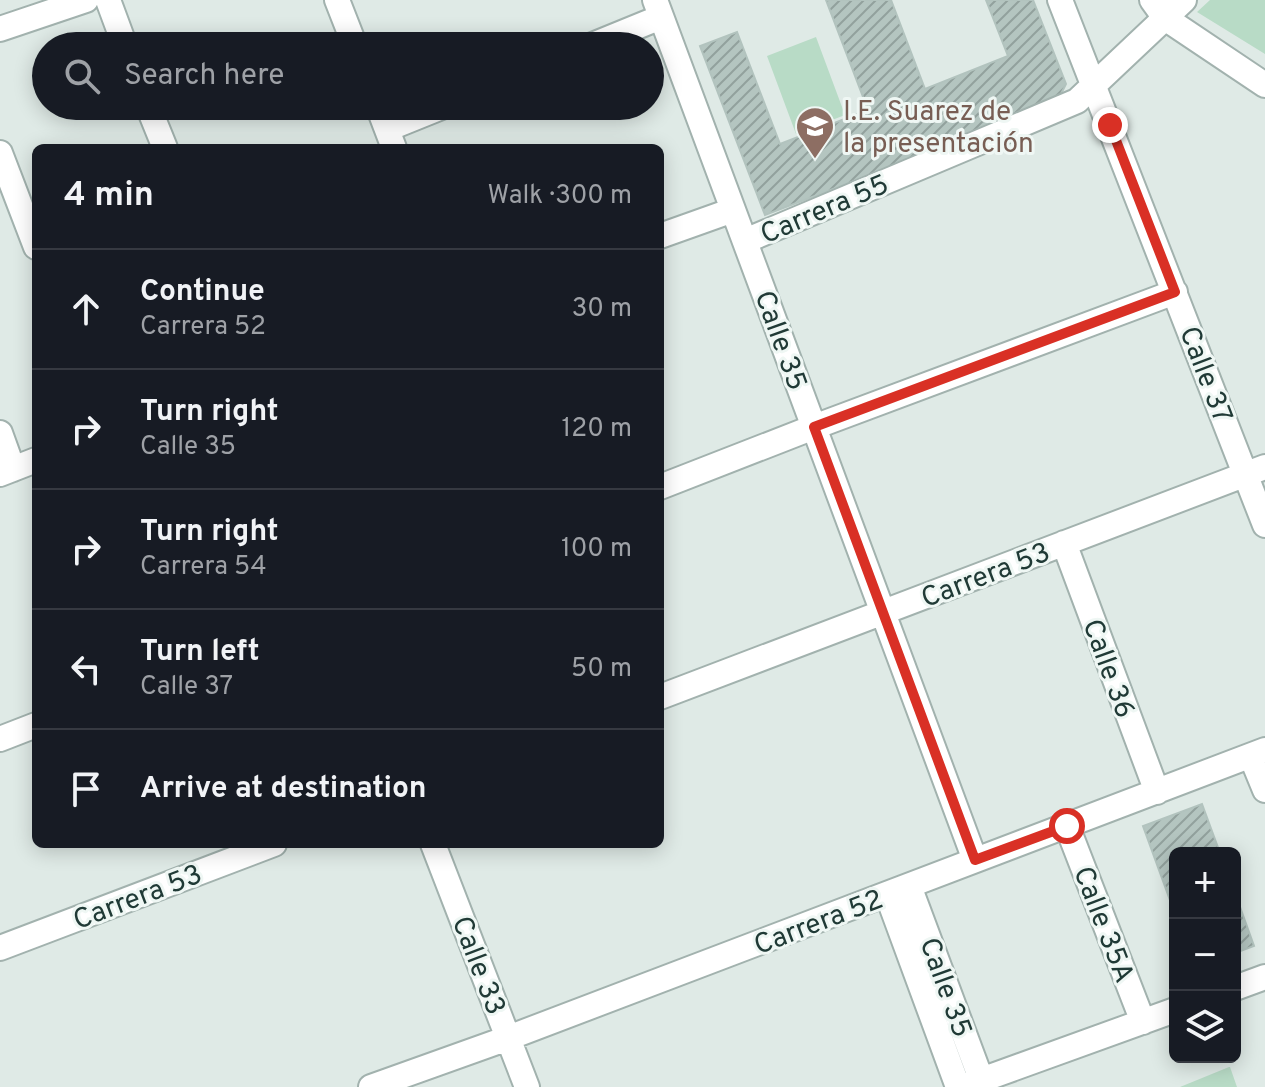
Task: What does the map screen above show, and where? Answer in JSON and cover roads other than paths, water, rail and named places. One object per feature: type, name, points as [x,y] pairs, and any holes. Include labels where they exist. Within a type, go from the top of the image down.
[{"type":"street","points":[[0,29],[86,0]]},
{"type":"street","points":[[108,0],[120,32]]},
{"type":"street","points":[[337,0],[350,32]]},
{"type":"street","name":"Calle 37","points":[[1060,0],[1175,292],[1255,471],[1265,525]]},
{"type":"street","name":"Carrera 55","points":[[745,241],[1077,101],[1158,9],[1184,0]]},
{"type":"street","points":[[615,32],[658,8]]},
{"type":"street","name":"Calle 35","points":[[658,8],[975,860]]},
{"type":"street","points":[[1158,9],[1265,85]]},
{"type":"street","points":[[154,120],[163,144]]},
{"type":"street","points":[[384,120],[391,139],[422,120]]},
{"type":"street","points":[[0,153],[32,237]]},
{"type":"street","name":"Carrera 55","points":[[664,235],[733,210]]},
{"type":"street","points":[[664,485],[1175,292]]},
{"type":"street","points":[[0,433],[6,471],[32,461]]},
{"type":"street","name":"Carrera 53","points":[[664,695],[1255,471]]},
{"type":"street","name":"Calle 36","points":[[1064,543],[1157,792]]},
{"type":"street","points":[[0,739],[32,727]]},
{"type":"street","points":[[1258,753],[1265,790]]},
{"type":"street","name":"Carrera 52","points":[[371,1087],[508,1038],[1258,753]]},
{"type":"street","name":"Calle 35A","points":[[1067,826],[1143,1022]]},
{"type":"street","name":"Carrera 53","points":[[0,948],[263,848]]},
{"type":"street","name":"Calle 33","points":[[435,848],[527,1087]]},
{"type":"street","name":"Calle 35","points":[[898,890],[972,1085]]},
{"type":"street","points":[[1241,986],[1265,977]]},
{"type":"street","points":[[972,1085],[1169,1012]]},
{"type":"place","name":"I.E. Suarez de la presentación","points":[[815,160]]}]
